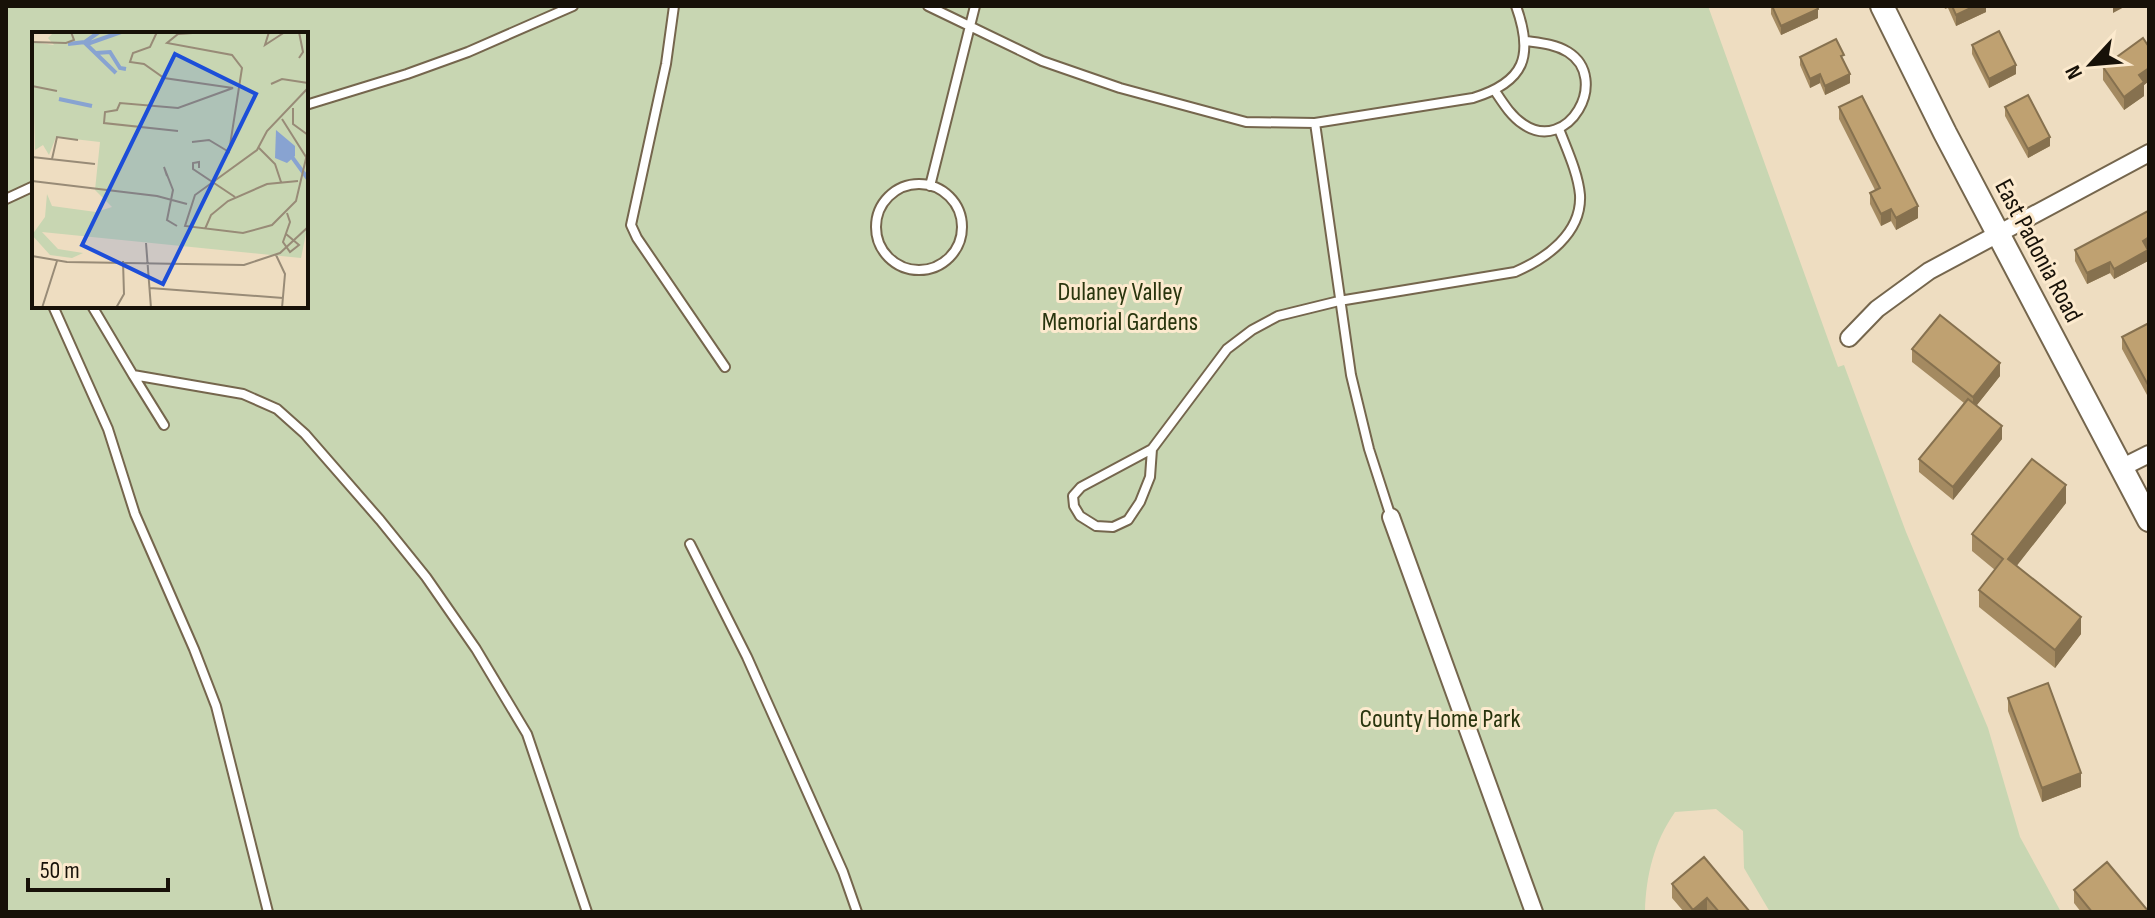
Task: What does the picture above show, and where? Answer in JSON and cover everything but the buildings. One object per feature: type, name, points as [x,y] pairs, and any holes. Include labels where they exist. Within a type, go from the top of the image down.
[{"type":"street","name":"East Padonia Road","points":[[1882,6],[2149,520]]},
{"type":"street","points":[[1849,338],[1899,291],[1997,232],[2149,153]]},
{"type":"street","points":[[2121,468],[2149,454]]},
{"type":"street","points":[[1391,517],[1534,912]]},
{"type":"lane","points":[[308,104],[468,52],[573,6]]},
{"type":"lane","points":[[674,6],[663,78],[631,225],[725,367]]},
{"type":"lane","points":[[928,6],[1042,61],[1120,88],[1246,122],[1315,123],[1473,98],[1495,91],[1509,82],[1521,65],[1526,41],[1516,6]]},
{"type":"lane","points":[[930,186],[975,6]]},
{"type":"lane","points":[[1495,91],[1524,126],[1542,131],[1559,129],[1575,117],[1583,104],[1586,88],[1584,71],[1571,54],[1555,46],[1526,41]]},
{"type":"lane","points":[[1315,123],[1351,375],[1369,449],[1391,517]]},
{"type":"lane","points":[[1152,449],[1150,477],[1140,502],[1128,520],[1113,527],[1096,526],[1080,516],[1073,496],[1081,487],[1152,449],[1227,349],[1252,330],[1278,316],[1339,301],[1515,272],[1546,256],[1566,235],[1576,216],[1580,197],[1576,174],[1559,129]]},
{"type":"lane","points":[[912,185],[930,186],[945,192],[955,204],[960,214],[961,239],[956,249],[939,266],[912,270],[890,259],[880,245],[877,221],[888,198],[899,189],[912,185]]},
{"type":"lane","points":[[6,199],[32,187]]},
{"type":"lane","points":[[54,308],[108,429],[135,514],[216,706],[268,912]]},
{"type":"lane","points":[[93,308],[164,425]]},
{"type":"lane","points":[[133,375],[243,394],[277,409],[305,434],[380,520],[426,577],[506,694],[527,734],[587,912]]},
{"type":"lane","points":[[690,544],[747,657],[843,872],[857,912]]},
{"type":"green space","points":[[6,6],[1708,6],[1838,367],[1844,365],[1906,532],[1988,728],[2020,837],[2061,912],[1770,912],[1744,868],[1743,831],[1716,809],[1675,812],[1652,859],[1645,912],[6,912]]},
{"type":"park label","name":"Dulaney Valley Memorial Gardens","points":[[1120,307]]},
{"type":"park label","name":"County Home Park","points":[[1440,719]]}]
